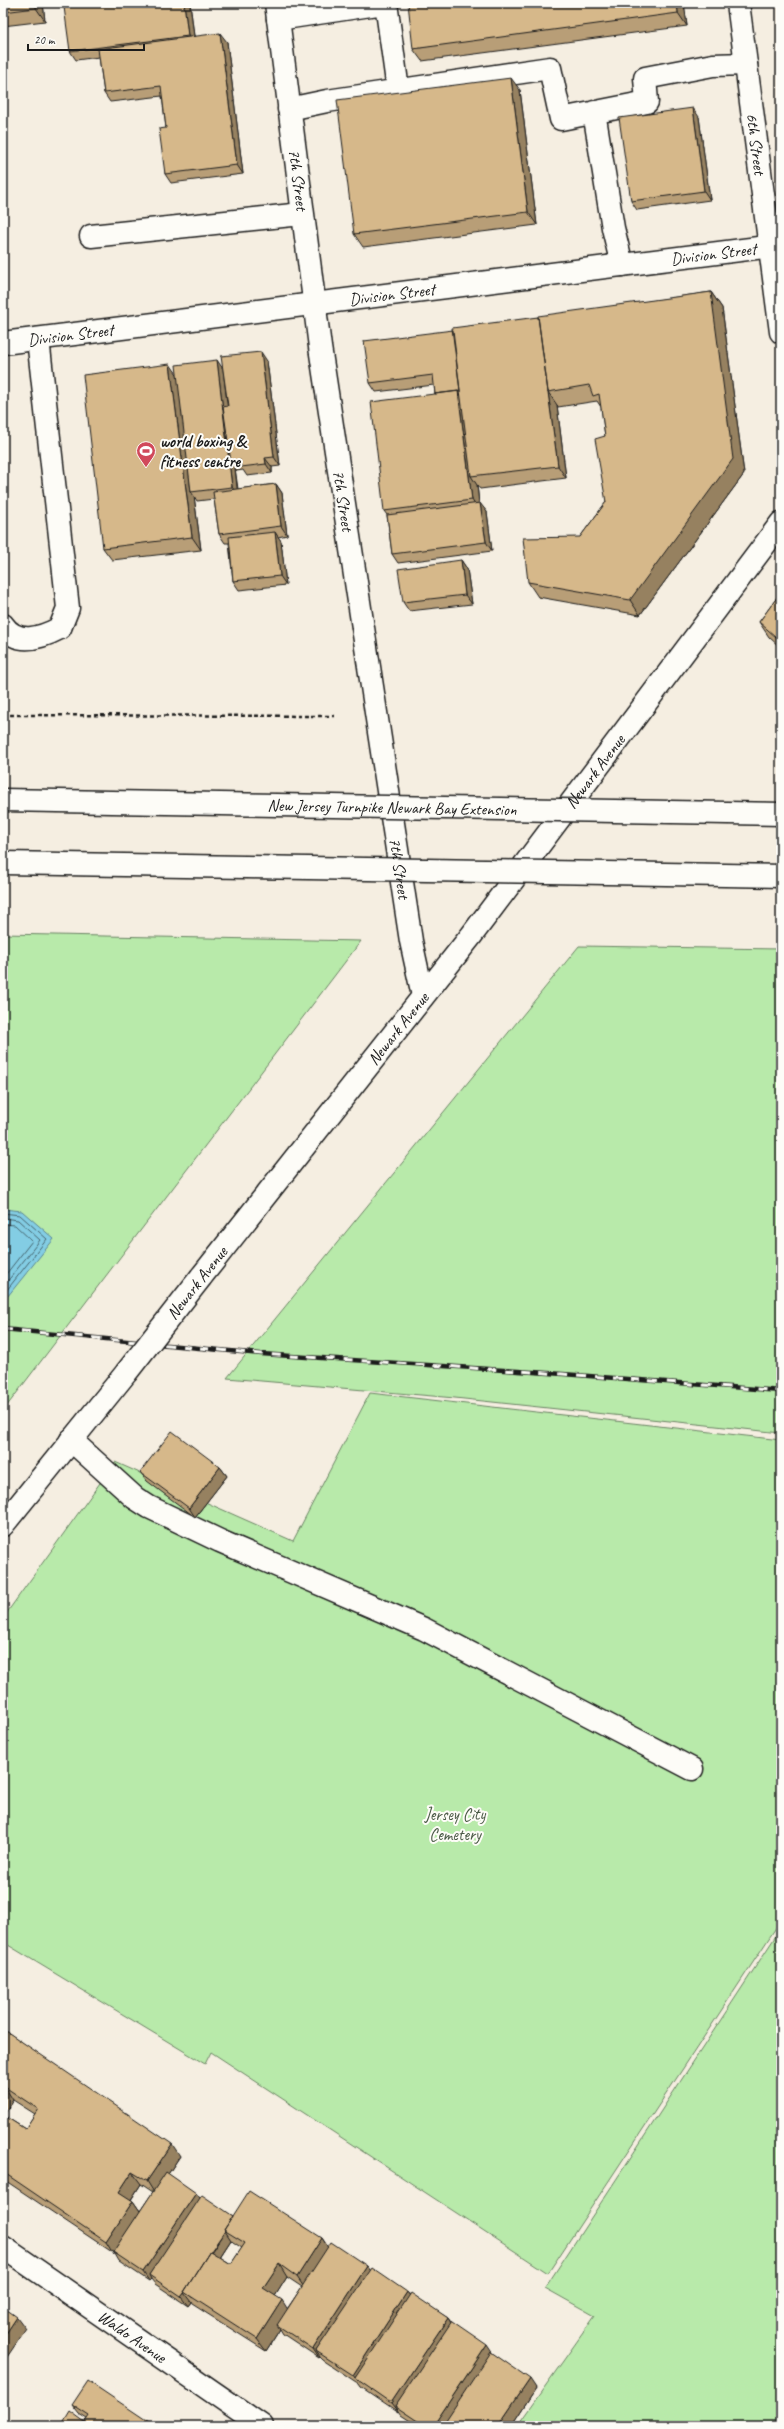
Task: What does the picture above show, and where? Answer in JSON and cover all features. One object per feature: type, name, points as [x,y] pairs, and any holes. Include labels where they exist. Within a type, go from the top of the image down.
[{"type":"main road","points":[[277,11],[385,3],[398,90]]},
{"type":"main road","name":"6th Street","points":[[738,3],[746,64],[775,245],[781,332]]},
{"type":"main road","name":"7th Street","points":[[277,11],[314,304],[411,940],[423,996]]},
{"type":"main road","points":[[289,109],[326,100],[550,68],[561,119],[647,102],[645,78],[713,65],[746,64]]},
{"type":"main road","points":[[594,112],[613,228],[622,265]]},
{"type":"main road","points":[[91,236],[302,214]]},
{"type":"main road","name":"Division Street","points":[[3,344],[775,245]]},
{"type":"main road","points":[[3,624],[8,631],[23,639],[42,637],[60,628],[68,608],[38,339]]},
{"type":"main road","name":"Newark Avenue","points":[[3,1525],[126,1373],[471,936],[781,523]]},
{"type":"main road","name":"New Jersey Turnpike Newark Bay Extension","points":[[3,800],[781,814]]},
{"type":"main road","points":[[3,863],[781,876]]},
{"type":"main road","points":[[72,1440],[135,1498],[149,1507],[220,1541],[424,1629],[692,1769]]},
{"type":"main road","name":"Waldo Avenue","points":[[3,2247],[237,2419],[262,2426]]},
{"type":"path","points":[[3,715],[335,716]]},
{"type":"green space","points":[[3,934],[361,941],[3,1411]]},
{"type":"green space","points":[[579,946],[781,949],[781,1433],[455,1398],[227,1378]]},
{"type":"green space","name":"Jersey City Cemetery","points":[[370,1393],[781,1440],[781,1920],[548,2273],[211,2052],[205,2064],[3,1942],[3,1618],[115,1462],[293,1541]]},
{"type":"green space","points":[[781,1928],[781,2426],[517,2426],[595,2316],[545,2288]]},
{"type":"water","points":[[3,1209],[22,1211],[54,1239],[3,1302]]},
{"type":"building","points":[[3,3],[36,3],[36,8],[3,12]]},
{"type":"building","points":[[98,3],[184,3],[188,36],[70,51],[64,7]]},
{"type":"building","points":[[408,3],[677,3],[678,13],[413,49]]},
{"type":"building","points":[[220,33],[237,165],[165,174],[159,129],[166,128],[161,86],[104,93],[98,49]]},
{"type":"building","points":[[511,78],[528,212],[354,234],[337,100]]},
{"type":"building","points":[[693,108],[704,191],[631,201],[619,118]]},
{"type":"building","points":[[711,292],[733,459],[630,600],[528,582],[523,538],[580,537],[606,502],[595,439],[605,436],[599,394],[593,396],[589,385],[548,392],[538,316]]},
{"type":"building","points":[[538,317],[558,466],[471,476],[452,328]]},
{"type":"building","points":[[453,330],[460,391],[435,394],[433,375],[370,383],[364,341]]},
{"type":"building","points":[[261,352],[274,457],[265,458],[266,464],[241,467],[240,460],[231,462],[223,407],[228,406],[221,356]]},
{"type":"building","points":[[217,360],[232,487],[191,492],[176,365]]},
{"type":"building","name":"world boxing & fitness centre","points":[[170,364],[192,537],[103,548],[83,375]]},
{"type":"building","points":[[458,391],[472,500],[384,511],[371,402]]},
{"type":"building","points":[[276,484],[281,526],[219,534],[213,492]]},
{"type":"building","points":[[480,503],[486,542],[392,554],[387,515]]},
{"type":"building","points":[[275,532],[280,576],[233,581],[229,537]]},
{"type":"building","points":[[461,560],[465,595],[403,602],[398,569]]},
{"type":"building","points":[[781,592],[781,637],[776,637],[759,622]]},
{"type":"building","points":[[172,1431],[220,1467],[189,1508],[140,1472]]},
{"type":"building","points":[[3,2029],[172,2144],[147,2181],[132,2172],[119,2192],[133,2201],[106,2242],[3,2172],[3,2115],[25,2129],[38,2109],[5,2087],[3,2090]]},
{"type":"building","points":[[166,2172],[196,2193],[143,2272],[113,2252]]},
{"type":"building","points":[[249,2191],[322,2238],[297,2277],[279,2264],[263,2288],[282,2300],[257,2339],[184,2292],[210,2251],[231,2264],[245,2243],[224,2230]]},
{"type":"building","points":[[202,2195],[233,2216],[224,2230],[225,2231],[210,2251],[181,2297],[149,2275]]},
{"type":"building","points":[[331,2242],[367,2266],[313,2349],[277,2325]]},
{"type":"building","points":[[372,2268],[407,2292],[353,2375],[316,2351]]},
{"type":"building","points":[[411,2293],[448,2318],[391,2403],[355,2378]]},
{"type":"building","points":[[3,2307],[17,2317],[3,2338]]},
{"type":"building","points":[[452,2321],[487,2345],[433,2426],[425,2426],[395,2406]]},
{"type":"building","points":[[491,2352],[530,2379],[498,2426],[442,2426]]},
{"type":"building","points":[[88,2381],[149,2422],[146,2426],[61,2426],[70,2411],[85,2422],[89,2416],[72,2405]]},
{"type":"railway","points":[[3,1329],[261,1354],[563,1374],[781,1391]]},
{"type":"place","name":"world boxing & fitness centre","points":[[146,468]]}]
